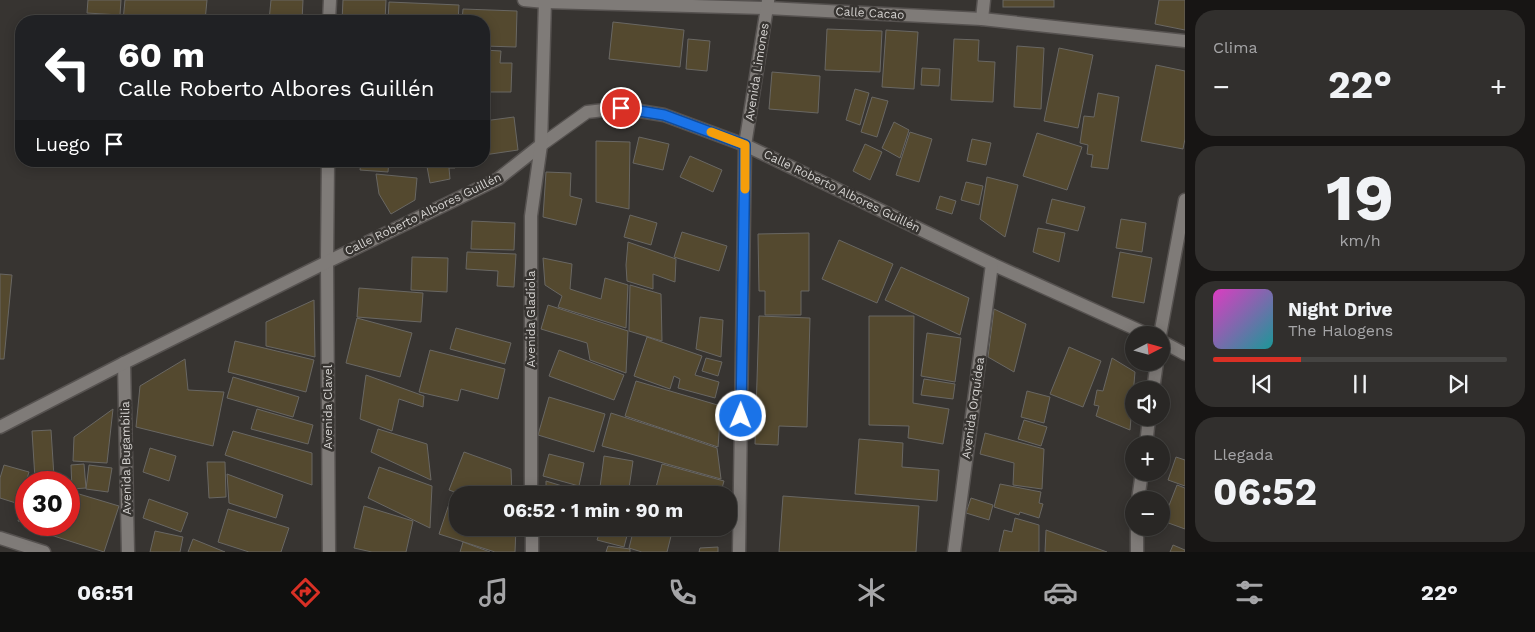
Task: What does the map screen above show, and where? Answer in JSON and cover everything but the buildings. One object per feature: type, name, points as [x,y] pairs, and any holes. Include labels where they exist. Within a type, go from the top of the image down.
[{"type":"street","points":[[329,15],[330,0]]},
{"type":"street","name":"Calle Cacao","points":[[524,0],[768,4],[982,19],[1185,42]]},
{"type":"street","points":[[982,19],[984,0]]},
{"type":"street","name":"Avenida Gladiola","points":[[531,486],[531,216],[541,144],[545,1]]},
{"type":"street","name":"Avenida Limones","points":[[739,552],[745,145],[768,4]]},
{"type":"street","name":"Calle Roberto Albores Guillén","points":[[0,427],[124,363],[498,179],[541,144],[587,112],[621,108],[664,115],[745,145],[992,264],[1129,326]]},
{"type":"street","name":"Avenida Clavel","points":[[328,167],[329,552]]},
{"type":"street","points":[[1162,326],[1185,200]]},
{"type":"street","name":"Avenida Orquídea","points":[[954,552],[992,264]]},
{"type":"street","points":[[1170,346],[1185,354]]},
{"type":"street","name":"Avenida Bugambilia","points":[[124,363],[128,552]]},
{"type":"street","points":[[532,536],[532,552]]},
{"type":"street","points":[[1137,536],[1137,552]]},
{"type":"street","points":[[0,538],[44,552]]},
{"type":"slow traffic","points":[[711,132],[745,145],[745,189]]},
{"type":"route","points":[[621,108],[664,115],[745,145],[741,416]]}]
